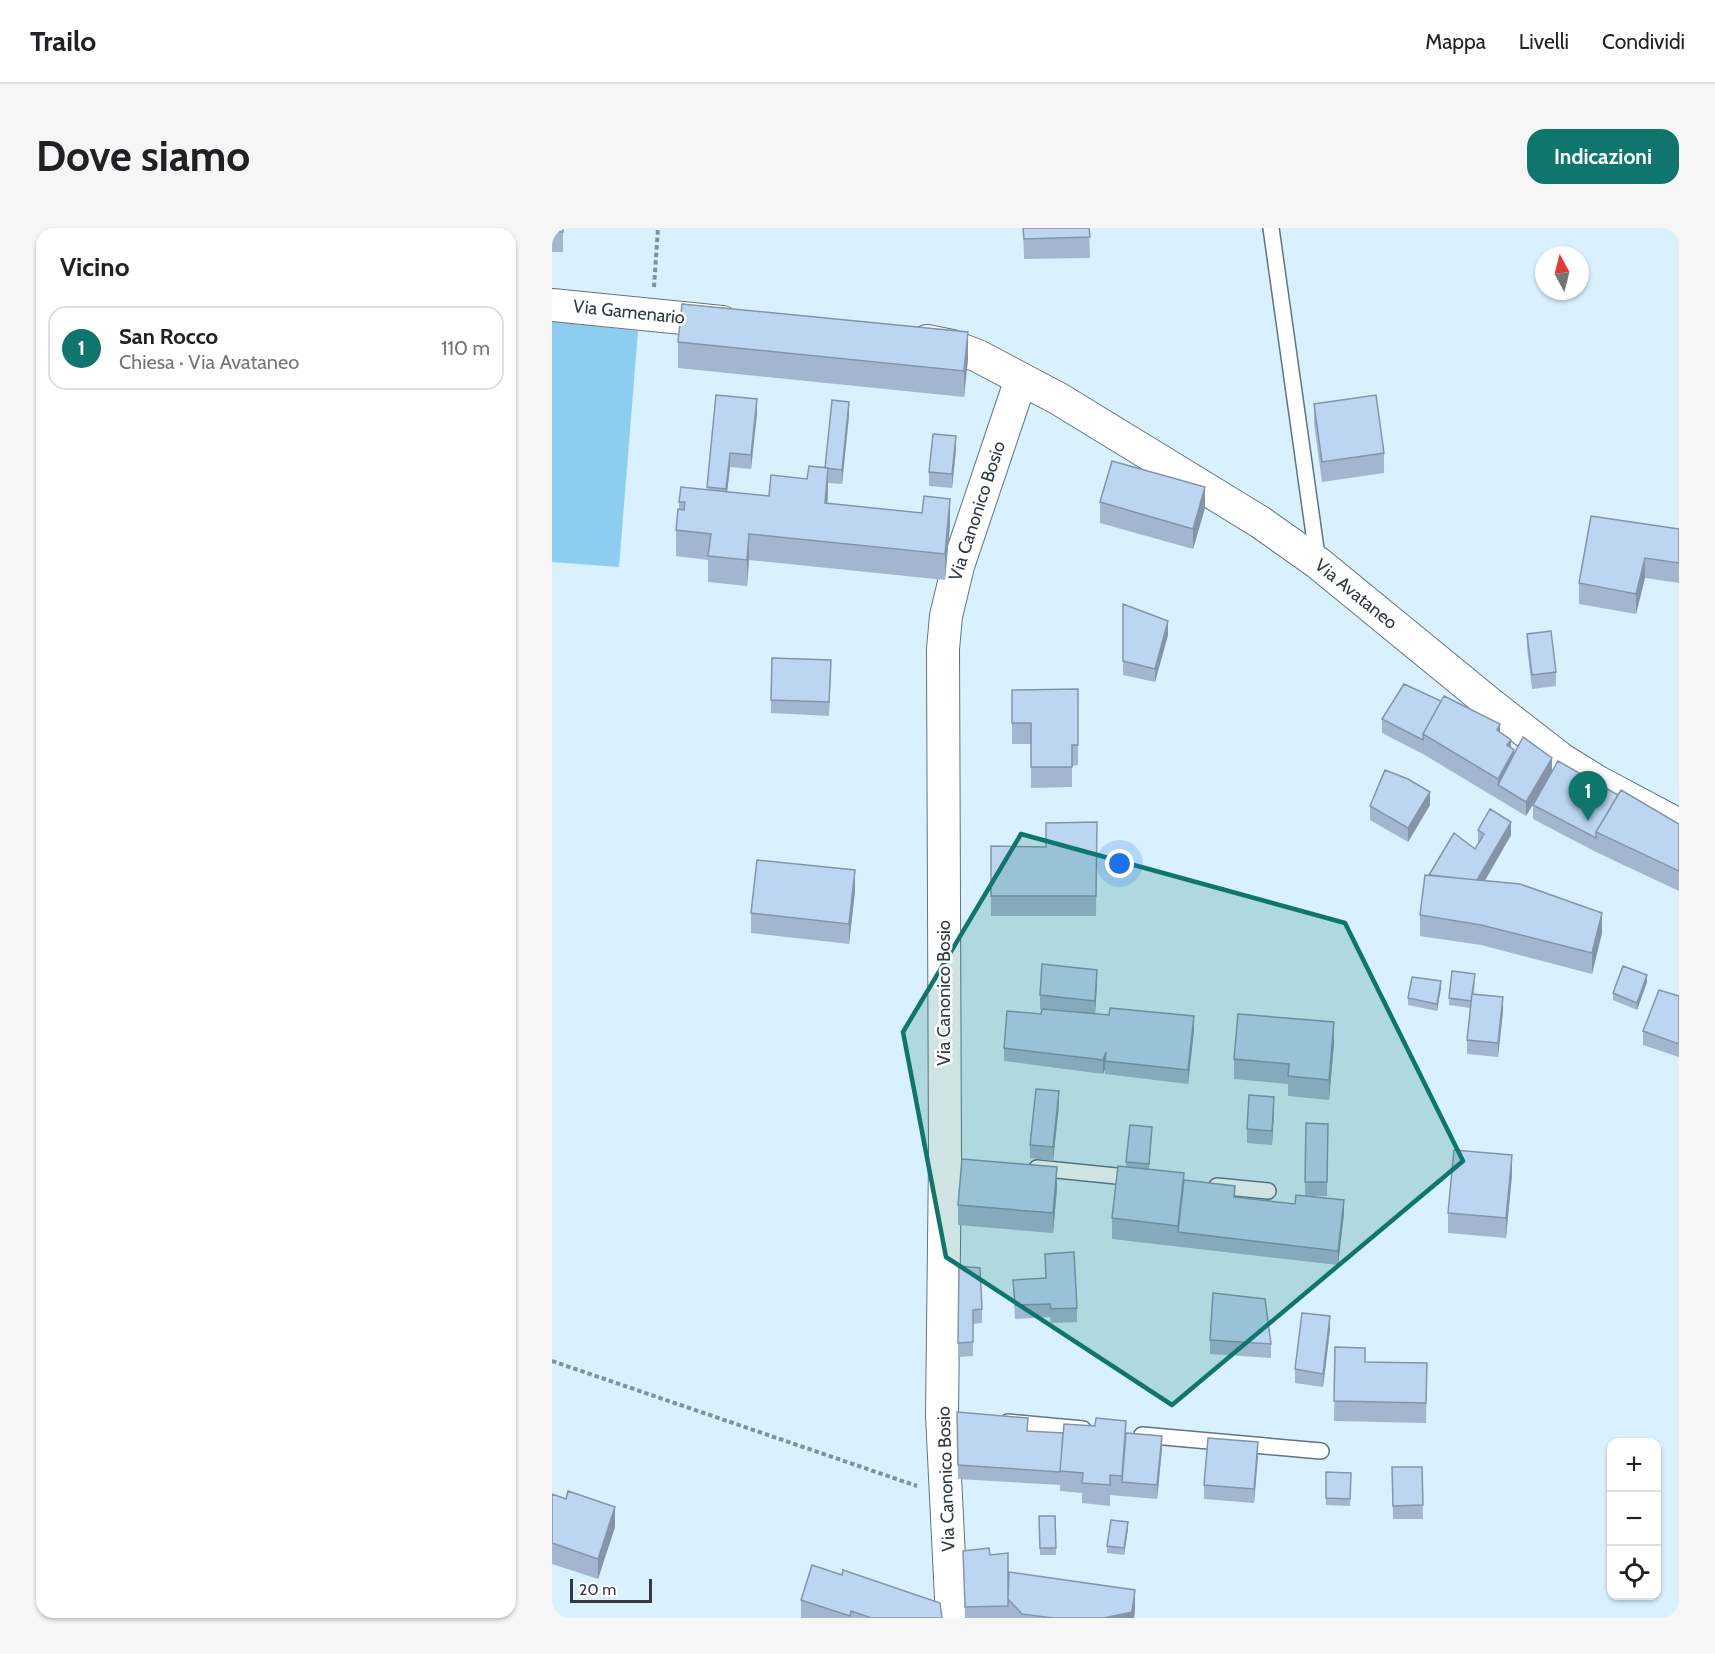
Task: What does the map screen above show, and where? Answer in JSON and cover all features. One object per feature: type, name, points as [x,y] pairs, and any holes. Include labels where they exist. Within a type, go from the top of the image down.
[{"type":"street","name":"Via Gamenario","points":[[552,305],[746,324]]},
{"type":"street","points":[[897,338],[952,346],[978,356],[1021,379]]},
{"type":"street","name":"Via Avataneo","points":[[1021,379],[1059,399],[1260,522],[1318,562],[1489,704],[1551,752],[1598,782],[1679,825]]},
{"type":"street","name":"Via Canonico Bosio","points":[[952,1618],[945,1491],[951,1159],[943,649],[946,616],[958,566],[1021,379]]},
{"type":"lane","points":[[1271,228],[1318,562]]},
{"type":"lane","points":[[1026,1167],[1152,1179]]},
{"type":"lane","points":[[1198,1184],[1268,1191]]},
{"type":"lane","points":[[990,1420],[1096,1430]]},
{"type":"lane","points":[[1132,1434],[1321,1451]]},
{"type":"path","points":[[653,315],[658,228]]},
{"type":"path","points":[[552,1361],[909,1485],[945,1491]]},
{"type":"highlighted area","points":[[1021,834],[1345,923],[1463,1161],[1172,1405],[946,1257],[903,1032]]},
{"type":"shaded area","points":[[552,321],[638,331],[619,567],[552,562]]},
{"type":"building","points":[[552,228],[563,228],[563,232],[552,231]]},
{"type":"building","points":[[1023,228],[1089,228],[1090,237],[1024,239]]},
{"type":"building","points":[[682,304],[968,332],[964,371],[678,342]]},
{"type":"building","points":[[716,395],[757,399],[751,455],[730,453],[726,489],[707,487]]},
{"type":"building","points":[[1376,395],[1384,453],[1322,462],[1314,404]]},
{"type":"building","points":[[832,400],[849,402],[842,470],[825,468]]},
{"type":"building","points":[[933,434],[956,436],[952,474],[929,472]]},
{"type":"building","points":[[1112,461],[1205,487],[1193,529],[1100,502]]},
{"type":"building","points":[[809,466],[828,468],[825,503],[922,513],[924,496],[950,499],[945,554],[749,534],[747,560],[708,556],[711,534],[676,530],[678,509],[684,510],[685,502],[679,502],[681,487],[769,496],[771,475],[807,479]]},
{"type":"building","points":[[1591,516],[1679,529],[1679,563],[1645,558],[1636,594],[1579,583]]},
{"type":"building","points":[[1123,604],[1168,621],[1155,669],[1123,661]]},
{"type":"building","points":[[1551,631],[1556,672],[1532,675],[1527,634]]},
{"type":"building","points":[[772,658],[831,660],[829,702],[771,700]]},
{"type":"building","points":[[1404,684],[1441,701],[1423,734],[1423,740],[1382,719]]},
{"type":"building","points":[[1078,689],[1078,745],[1072,745],[1072,767],[1031,767],[1031,723],[1012,723],[1012,690]]},
{"type":"building","points":[[1444,696],[1500,724],[1497,730],[1511,740],[1507,745],[1514,750],[1498,779],[1423,734]]},
{"type":"building","points":[[1523,737],[1552,758],[1526,802],[1498,785]]},
{"type":"building","points":[[1558,761],[1618,795],[1596,832],[1596,838],[1533,805]]},
{"type":"building","points":[[1385,770],[1408,779],[1430,792],[1408,828],[1370,806]]},
{"type":"building","points":[[1621,790],[1679,824],[1679,871],[1596,832]]},
{"type":"building","points":[[1490,809],[1511,822],[1477,880],[1429,875],[1454,833],[1475,849],[1484,834],[1478,830]]},
{"type":"building","points":[[1097,822],[1096,896],[991,896],[991,846],[1046,847],[1046,823]]},
{"type":"building","points":[[757,860],[855,870],[849,924],[751,913]]},
{"type":"building","points":[[1425,875],[1520,884],[1602,913],[1592,953],[1481,925],[1420,915]]},
{"type":"building","points":[[1042,964],[1097,970],[1095,1001],[1040,995]]},
{"type":"building","points":[[1623,966],[1647,975],[1637,1003],[1613,993]]},
{"type":"building","points":[[1452,971],[1475,974],[1471,1001],[1449,998]]},
{"type":"building","points":[[1412,977],[1441,981],[1437,1004],[1408,998]]},
{"type":"building","points":[[1659,990],[1679,996],[1679,1044],[1643,1031]]},
{"type":"building","points":[[1472,994],[1503,997],[1498,1043],[1467,1040]]},
{"type":"building","points":[[1110,1008],[1194,1016],[1188,1070],[1105,1061],[1106,1052],[1103,1060],[1004,1048],[1007,1011],[1041,1014],[1042,1009],[1109,1015]]},
{"type":"building","points":[[1238,1014],[1334,1022],[1329,1080],[1288,1076],[1289,1064],[1234,1059]]},
{"type":"building","points":[[1036,1089],[1059,1091],[1053,1147],[1030,1145]]},
{"type":"building","points":[[1249,1095],[1274,1097],[1272,1131],[1247,1129]]},
{"type":"building","points":[[1306,1123],[1328,1124],[1327,1182],[1305,1182]]},
{"type":"building","points":[[1130,1125],[1152,1127],[1149,1164],[1126,1162]]},
{"type":"building","points":[[1454,1150],[1512,1155],[1506,1218],[1448,1213]]},
{"type":"building","points":[[962,1159],[1057,1167],[1053,1213],[958,1205]]},
{"type":"building","points":[[1118,1166],[1184,1173],[1178,1226],[1112,1218]]},
{"type":"building","points":[[1184,1180],[1235,1186],[1234,1197],[1295,1204],[1296,1195],[1344,1200],[1338,1251],[1178,1232]]},
{"type":"building","points":[[1074,1252],[1077,1308],[1051,1309],[1050,1304],[1015,1305],[1013,1280],[1046,1278],[1045,1254]]},
{"type":"building","points":[[959,1266],[980,1268],[982,1309],[973,1310],[973,1342],[958,1343]]},
{"type":"building","points":[[1213,1293],[1265,1299],[1271,1344],[1210,1340]]},
{"type":"building","points":[[1302,1313],[1330,1316],[1323,1374],[1295,1369]]},
{"type":"building","points":[[1335,1347],[1365,1348],[1365,1362],[1427,1363],[1426,1403],[1334,1401]]},
{"type":"building","points":[[957,1412],[1028,1418],[1027,1431],[1063,1433],[1060,1472],[958,1465]]},
{"type":"building","points":[[1096,1418],[1126,1421],[1122,1476],[1110,1475],[1110,1485],[1082,1483],[1083,1473],[1060,1471],[1064,1424],[1095,1426]]},
{"type":"building","points":[[1126,1433],[1162,1436],[1157,1485],[1122,1482]]},
{"type":"building","points":[[1208,1438],[1258,1442],[1254,1489],[1204,1485]]},
{"type":"building","points":[[1392,1467],[1422,1467],[1423,1505],[1393,1506]]},
{"type":"building","points":[[1326,1472],[1351,1473],[1350,1499],[1326,1498]]},
{"type":"building","points":[[568,1491],[615,1507],[598,1559],[552,1543],[552,1494],[566,1499]]},
{"type":"building","points":[[1039,1516],[1055,1516],[1056,1548],[1040,1548]]},
{"type":"building","points":[[1111,1520],[1128,1522],[1124,1548],[1107,1546]]},
{"type":"building","points":[[989,1548],[990,1555],[1008,1553],[1008,1606],[965,1607],[963,1551]]},
{"type":"building","points":[[812,1565],[842,1575],[843,1570],[940,1603],[942,1618],[868,1618],[851,1611],[850,1616],[801,1600]]},
{"type":"building","points":[[1009,1572],[1135,1590],[1132,1612],[1104,1618],[1053,1618],[1022,1614],[1008,1599]]},
{"type":"place","name":"San Rocco","points":[[1588,821]]}]
